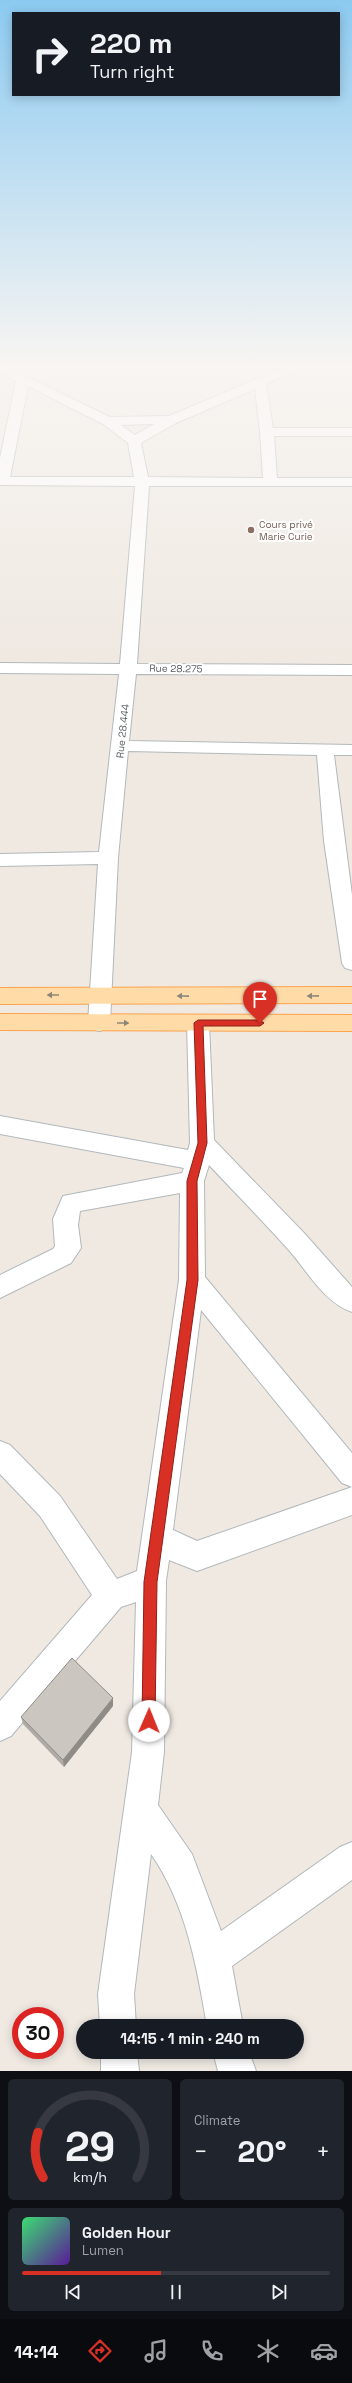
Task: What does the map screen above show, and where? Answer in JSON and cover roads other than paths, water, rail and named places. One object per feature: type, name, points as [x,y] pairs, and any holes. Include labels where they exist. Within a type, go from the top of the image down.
[{"type":"main road","points":[[0,996],[100,995],[223,997],[352,995]]},
{"type":"main road","points":[[0,1022],[352,1023]]},
{"type":"street","points":[[3,459],[1,481],[352,482]]},
{"type":"street","name":"Rue 28.444","points":[[100,1022],[100,995],[108,858],[121,746],[142,482],[137,459]]},
{"type":"street","points":[[269,459],[270,482]]},
{"type":"street","name":"Rue 28.275","points":[[0,670],[128,668],[352,670]]},
{"type":"street","points":[[121,746],[352,750]]},
{"type":"street","points":[[325,750],[334,841],[352,963]]},
{"type":"street","points":[[0,860],[108,858]]},
{"type":"street","points":[[118,2019],[116,1994],[148,1752],[151,1582],[192,1280],[198,1162],[198,1023]]},
{"type":"street","points":[[1,1126],[198,1162],[296,1241],[338,1291],[352,1301]]},
{"type":"street","points":[[0,1287],[62,1256],[68,1248],[64,1218],[72,1203],[198,1162]]},
{"type":"street","points":[[192,1280],[352,1474]]},
{"type":"street","points":[[0,1454],[50,1506],[111,1596]]},
{"type":"street","points":[[157,1538],[174,1546],[184,1554],[197,1556],[352,1501]]},
{"type":"street","points":[[0,1725],[111,1596],[151,1582]]},
{"type":"street","points":[[140,1809],[180,1866],[213,1958],[224,2019]]},
{"type":"street","points":[[213,1958],[352,1859]]},
{"type":"street","points":[[119,2059],[120,2071]]},
{"type":"street","points":[[233,2059],[237,2071]]},
{"type":"place","name":"Cours privé Marie Curie","points":[[251,530]]}]
